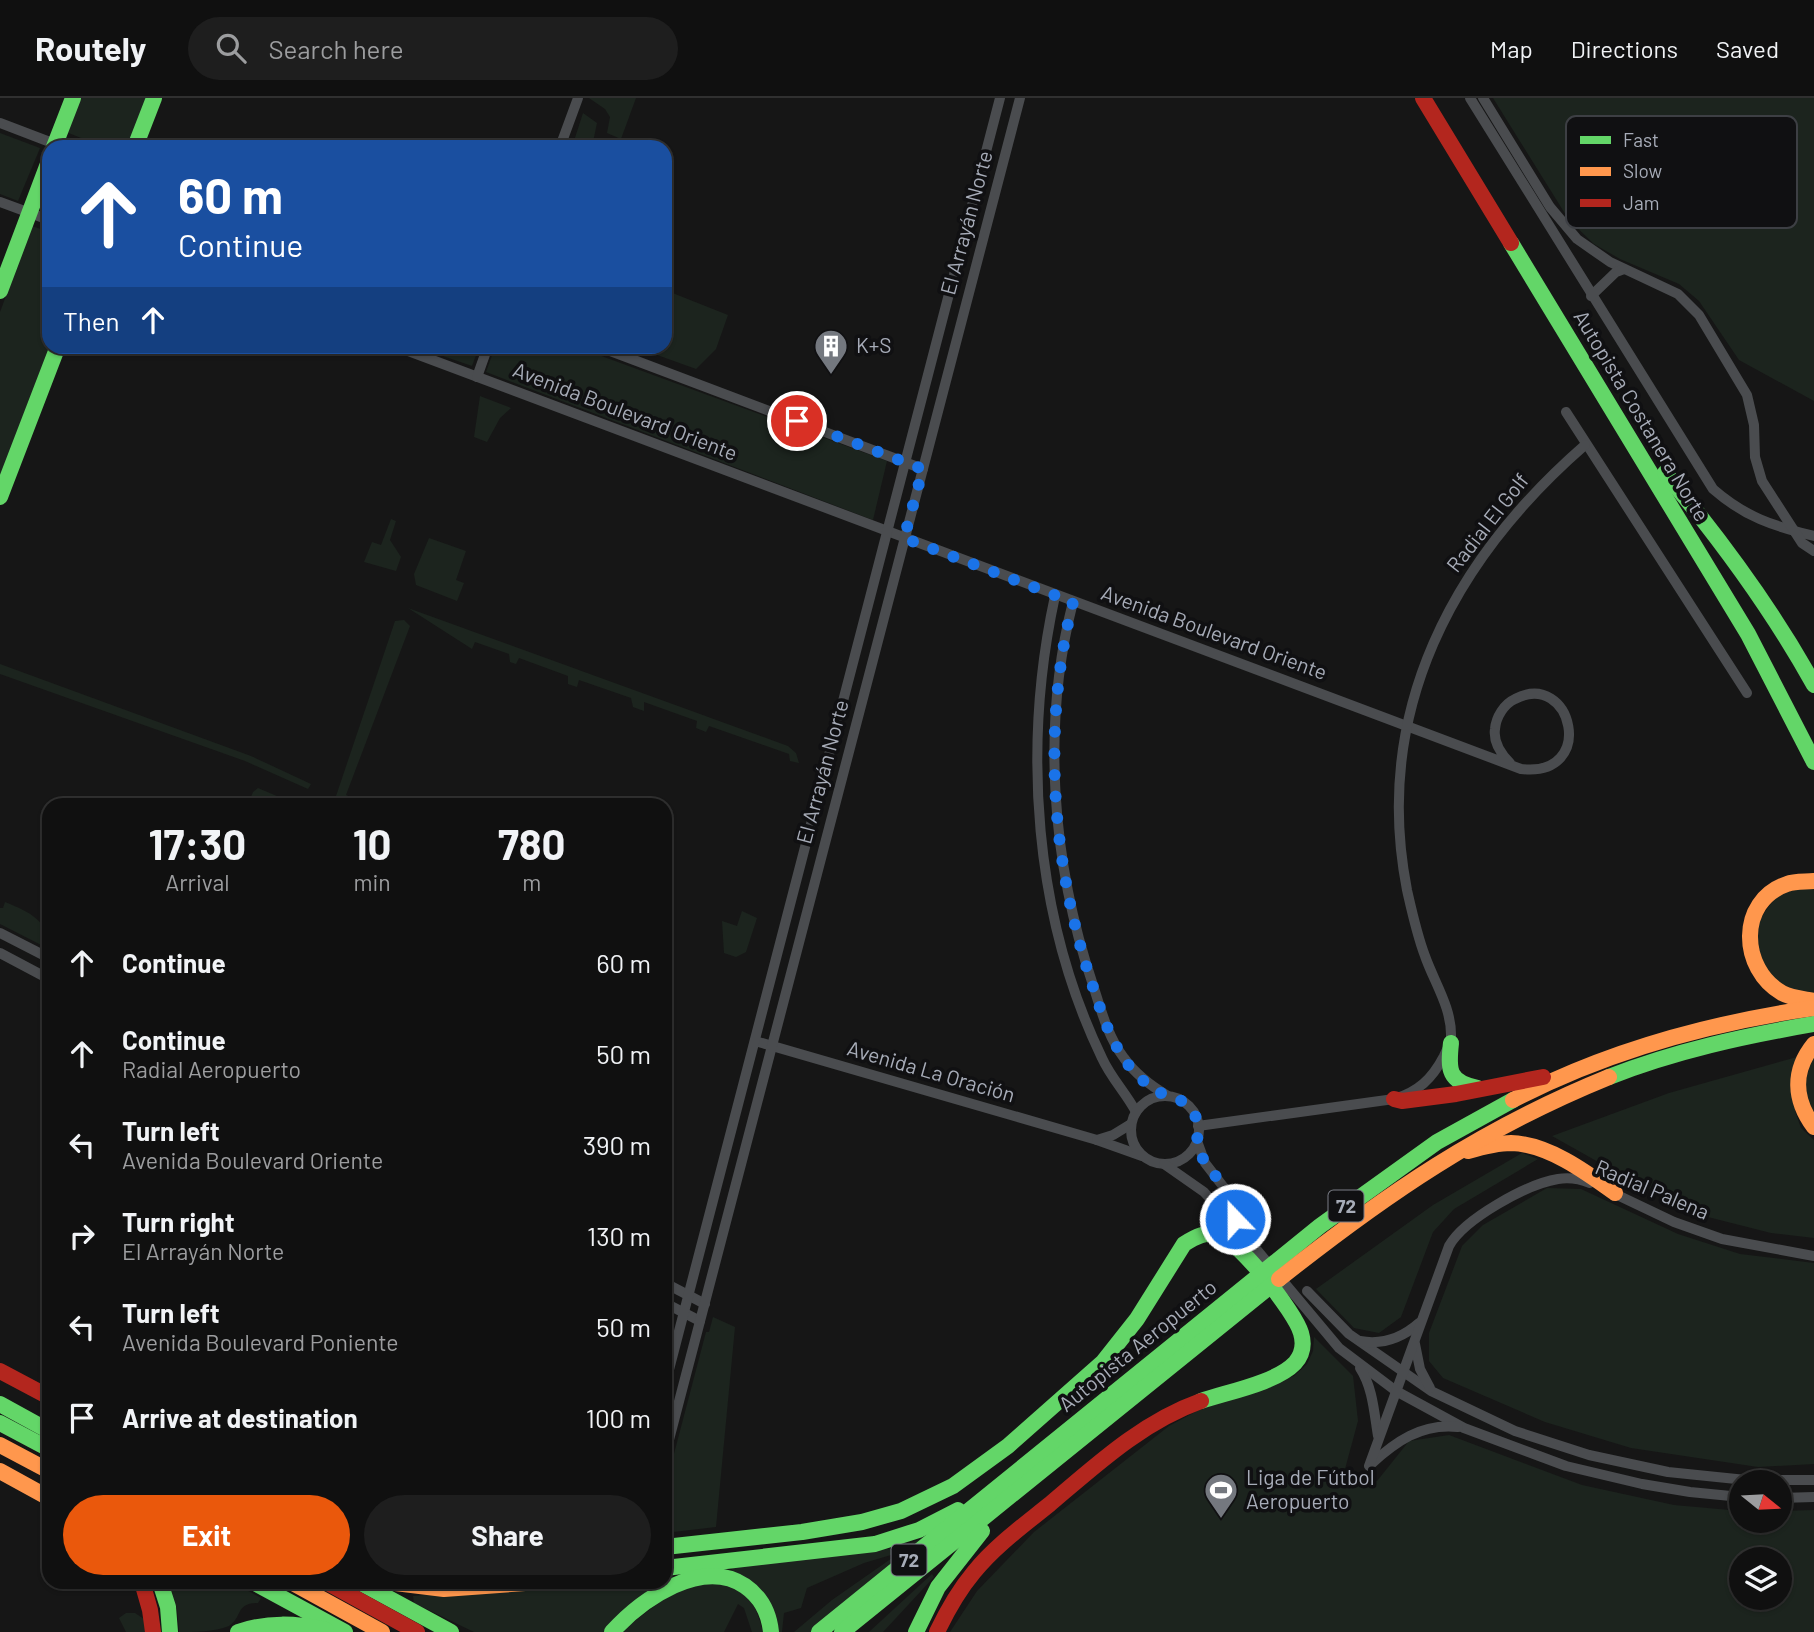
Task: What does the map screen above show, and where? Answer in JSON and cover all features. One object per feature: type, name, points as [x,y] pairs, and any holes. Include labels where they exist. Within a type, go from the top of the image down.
[{"type":"main road","points":[[60,140],[73,98]]},
{"type":"main road","points":[[138,140],[154,98]]},
{"type":"main road","name":"Autopista Costanera Norte","points":[[1423,98],[1742,625],[1782,696],[1814,762]]},
{"type":"main road","name":"Autopista Costanera Norte","points":[[1436,98],[1761,633],[1814,734]]},
{"type":"main road","points":[[0,291],[42,180]]},
{"type":"main road","points":[[0,497],[55,354]]},
{"type":"main road","points":[[1665,473],[1754,586],[1781,626],[1814,685]]},
{"type":"main road","points":[[1814,881],[1788,884],[1768,896],[1753,919],[1749,940],[1754,964],[1769,986],[1787,996],[1814,1001]]},
{"type":"main road","name":"Autopista Aeropuerto","points":[[842,1632],[1254,1279],[1383,1178],[1439,1141],[1497,1108],[1585,1067],[1641,1047],[1710,1027],[1814,1008]]},
{"type":"main road","name":"Autopista Aeropuerto","points":[[819,1632],[1003,1494],[1334,1235],[1440,1160],[1542,1104],[1626,1069],[1710,1044],[1814,1024]]},
{"type":"main road","points":[[1451,1043],[1451,1075],[1460,1083],[1479,1088]]},
{"type":"main road","points":[[1814,1044],[1801,1064],[1797,1087],[1802,1112],[1814,1127]]},
{"type":"main road","points":[[1394,1099],[1402,1101],[1541,1078],[1585,1067]]},
{"type":"main road","points":[[1440,1160],[1496,1143],[1519,1142],[1549,1152],[1615,1193]]},
{"type":"main road","points":[[672,1546],[842,1527],[881,1517],[929,1498],[982,1467],[1092,1373],[1137,1319],[1177,1253],[1188,1240],[1205,1234],[1222,1235],[1253,1255],[1291,1303],[1303,1339],[1299,1357],[1291,1367],[1181,1409],[1132,1438],[1058,1496],[984,1561],[962,1588],[937,1632]]},
{"type":"main road","points":[[0,1371],[42,1393]]},
{"type":"main road","points":[[0,1404],[42,1427]]},
{"type":"main road","points":[[0,1423],[42,1445]]},
{"type":"main road","points":[[0,1445],[42,1467]]},
{"type":"main road","points":[[0,1471],[42,1494]]},
{"type":"main road","points":[[672,1567],[875,1544],[919,1530],[1003,1494]]},
{"type":"main road","points":[[916,1632],[930,1600],[1003,1494]]},
{"type":"main road","points":[[672,1586],[691,1577],[708,1575],[731,1578],[752,1591],[766,1610],[771,1632]]},
{"type":"main road","points":[[144,1589],[153,1632]]},
{"type":"main road","points":[[162,1589],[168,1607],[170,1632]]},
{"type":"main road","points":[[266,1589],[345,1632]]},
{"type":"main road","points":[[304,1589],[382,1632]]},
{"type":"main road","points":[[339,1589],[417,1632]]},
{"type":"main road","points":[[372,1589],[451,1632]]},
{"type":"main road","points":[[424,1589],[456,1589]]},
{"type":"main road","points":[[612,1632],[630,1615],[668,1589]]},
{"type":"main road","points":[[238,1632],[279,1622],[297,1623],[335,1632]]},
{"type":"street","points":[[563,140],[579,98]]},
{"type":"street","name":"El Arrayán Norte","points":[[672,1358],[1000,98]]},
{"type":"street","name":"El Arrayán Norte","points":[[672,1429],[1020,98]]},
{"type":"street","points":[[1470,98],[1713,489],[1732,504],[1771,526],[1814,536]]},
{"type":"street","points":[[1483,98],[1550,207],[1566,228]]},
{"type":"street","points":[[0,123],[43,140]]},
{"type":"street","points":[[0,202],[42,217]]},
{"type":"street","points":[[1566,228],[1588,248],[1624,269],[1678,294],[1691,306],[1747,395],[1755,425],[1755,457],[1762,481],[1804,546],[1814,551]]},
{"type":"street","points":[[1591,296],[1616,272],[1624,269]]},
{"type":"street","name":"Avenida Boulevard Oriente","points":[[416,354],[1055,596],[1510,763]]},
{"type":"street","points":[[477,377],[485,354]]},
{"type":"street","points":[[618,354],[923,469]]},
{"type":"street","points":[[1566,412],[1747,693]]},
{"type":"street","name":"Radial El Golf","points":[[1451,1043],[1449,1016],[1418,934],[1403,864],[1400,800],[1407,725],[1426,660],[1444,619],[1469,574],[1499,532],[1532,493],[1585,445]]},
{"type":"street","points":[[1055,596],[1043,670],[1037,747],[1040,825],[1048,880],[1065,956],[1096,1046],[1136,1112]]},
{"type":"street","points":[[1073,602],[1059,675],[1055,736],[1058,816],[1066,881],[1084,959],[1112,1039],[1133,1070],[1151,1086],[1187,1105],[1194,1113],[1198,1126],[1197,1141],[1205,1163],[1257,1228]]},
{"type":"street","points":[[1526,695],[1538,695],[1560,706],[1567,716],[1570,740],[1557,761],[1546,768],[1534,770],[1521,769],[1510,763],[1501,754],[1494,730],[1504,707],[1514,699],[1526,695]]},
{"type":"street","points":[[0,933],[42,954]]},
{"type":"street","points":[[0,953],[42,975]]},
{"type":"street","name":"Avenida La Oración","points":[[755,1041],[1097,1140],[1142,1156]]},
{"type":"street","points":[[1198,1126],[1394,1099],[1418,1088],[1431,1078],[1451,1043]]},
{"type":"street","points":[[1168,1096],[1150,1100],[1136,1112],[1131,1124],[1132,1140],[1142,1156],[1164,1164],[1178,1162],[1186,1157],[1197,1141]]},
{"type":"street","points":[[1097,1140],[1117,1133],[1131,1124]]},
{"type":"street","points":[[1164,1164],[1204,1192],[1246,1237]]},
{"type":"street","name":"Radial Palena","points":[[1464,1428],[1440,1426],[1410,1434],[1392,1445],[1369,1466],[1449,1246],[1458,1232],[1478,1216],[1530,1189],[1555,1179],[1584,1181],[1674,1222],[1722,1240],[1814,1256]]},
{"type":"street","points":[[1229,1194],[1235,1219],[1253,1255]]},
{"type":"street","points":[[672,1287],[705,1304]]},
{"type":"street","points":[[1307,1291],[1339,1326],[1431,1391],[1516,1431],[1615,1462],[1668,1472],[1722,1479],[1814,1480]]},
{"type":"street","points":[[1291,1303],[1357,1363],[1396,1391],[1464,1428],[1553,1462],[1616,1479],[1729,1496]]},
{"type":"street","points":[[672,1307],[701,1321]]},
{"type":"street","points":[[1357,1340],[1388,1340],[1404,1335],[1422,1321]]},
{"type":"street","points":[[1414,1342],[1420,1369],[1431,1391]]},
{"type":"street","points":[[1357,1363],[1370,1387],[1378,1438]]},
{"type":"street","points":[[1792,1498],[1814,1497]]},
{"type":"shaded area","points":[[79,98],[146,98],[130,140],[86,140],[66,132]]},
{"type":"shaded area","points":[[589,98],[636,98],[621,139],[607,133],[610,117],[605,109]]},
{"type":"shaded area","points":[[1493,98],[1814,98],[1814,401],[1739,360],[1699,301],[1679,284],[1620,259],[1594,244],[1577,228],[1797,228],[1797,116],[1566,116],[1566,215]]},
{"type":"shaded area","points":[[583,113],[597,123],[593,140],[574,140]]},
{"type":"shaded area","points":[[0,133],[40,148],[18,201],[0,194]]},
{"type":"shaded area","points":[[32,226],[42,230],[42,354],[46,354],[0,477],[0,312]]},
{"type":"shaded area","points":[[672,293],[728,315],[716,349],[696,369],[654,354],[672,354]]},
{"type":"shaded area","points":[[437,354],[476,354],[472,366]]},
{"type":"shaded area","points":[[492,354],[596,354],[887,461],[873,520],[486,372]]},
{"type":"shaded area","points":[[480,396],[511,408],[500,418],[487,442],[474,437]]},
{"type":"shaded area","points":[[391,519],[396,521],[390,540],[401,557],[396,571],[364,562],[372,542],[381,545]]},
{"type":"shaded area","points":[[429,538],[466,551],[456,580],[464,583],[457,601],[416,585],[414,574]]},
{"type":"shaded area","points":[[408,608],[788,746],[796,753],[799,763],[790,761],[789,754],[709,726],[706,732],[696,728],[697,721],[644,702],[644,711],[633,707],[631,698],[579,680],[577,687],[568,684],[568,676],[519,658],[516,664],[510,662],[509,654],[475,642],[472,649]]},
{"type":"shaded area","points":[[404,620],[410,626],[346,795],[353,798],[335,798],[395,621]]},
{"type":"shaded area","points":[[0,664],[251,756],[311,784],[308,789],[245,761],[0,674]]},
{"type":"shaded area","points":[[258,788],[282,798],[251,798]]},
{"type":"shaded area","points":[[1814,886],[1814,996],[1773,984],[1754,946],[1753,938],[1759,921],[1778,894]]},
{"type":"shaded area","points":[[5,902],[36,918],[42,925],[42,945],[0,924],[0,908],[3,908]]},
{"type":"shaded area","points":[[742,911],[757,918],[746,952],[736,957],[724,953],[722,921],[737,926]]},
{"type":"shaded area","points":[[1814,1049],[1814,1122],[1801,1099]]},
{"type":"shaded area","points":[[1797,1057],[1795,1111],[1801,1128],[1814,1140],[1814,1238],[1771,1233],[1704,1216],[1625,1177],[1552,1136],[1669,1093]]},
{"type":"shaded area","points":[[1522,1153],[1538,1159],[1454,1209],[1433,1232],[1401,1317],[1379,1333],[1354,1328],[1316,1289],[1433,1205]]},
{"type":"shaded area","points":[[1547,1188],[1581,1189],[1678,1234],[1740,1254],[1814,1263],[1814,1464],[1758,1467],[1631,1448],[1545,1422],[1443,1378],[1429,1361],[1429,1333],[1462,1246],[1483,1225]]},
{"type":"shaded area","points":[[713,1317],[735,1327],[716,1527],[672,1532],[672,1461],[706,1332],[709,1332]]},
{"type":"shaded area","points":[[1314,1337],[1353,1376],[1358,1421],[1345,1469],[1377,1481],[1409,1441],[1449,1435],[1582,1485],[1674,1505],[1729,1510],[1729,1533],[1792,1533],[1792,1511],[1814,1510],[1814,1632],[950,1632],[977,1591],[1034,1532],[1169,1426],[1197,1411],[1294,1376],[1307,1364],[1313,1351]]},
{"type":"shaded area","points":[[924,1538],[811,1632],[794,1632],[832,1600],[892,1558],[891,1555],[864,1563],[807,1588],[801,1608],[784,1613],[782,1632],[774,1632],[730,1567],[895,1548]]},
{"type":"shaded area","points":[[932,1574],[934,1577],[883,1632],[869,1632]]},
{"type":"shaded area","points":[[710,1581],[746,1596],[756,1610],[763,1632],[752,1632],[744,1608],[738,1604],[724,1632],[620,1632],[672,1593]]},
{"type":"shaded area","points":[[171,1589],[245,1589],[261,1598],[258,1603],[242,1608],[229,1626],[211,1631],[179,1632],[177,1609]]},
{"type":"shaded area","points":[[488,1589],[664,1589],[607,1632],[474,1632],[414,1603],[413,1596]]},
{"type":"shaded area","points":[[126,1613],[135,1613],[144,1619],[146,1632],[126,1632],[119,1618]]},
{"type":"traffic: fast","points":[[57,140],[73,98]]},
{"type":"traffic: fast","points":[[138,140],[154,98]]},
{"type":"traffic: fast","points":[[0,291],[42,180]]},
{"type":"traffic: fast","points":[[1511,243],[1748,634],[1814,762]]},
{"type":"traffic: fast","points":[[0,497],[55,354]]},
{"type":"traffic: fast","points":[[1665,473],[1745,576],[1814,685]]},
{"type":"traffic: fast","points":[[1609,1077],[1710,1045],[1814,1024]]},
{"type":"traffic: fast","points":[[1451,1043],[1452,1073],[1461,1082],[1478,1088]]},
{"type":"traffic: fast","points":[[819,1632],[1320,1226],[1437,1142],[1513,1100]]},
{"type":"traffic: fast","points":[[672,1546],[802,1532],[862,1522],[901,1511],[953,1486],[1008,1446],[1103,1362],[1137,1319],[1184,1244],[1201,1235],[1214,1234],[1228,1240],[1265,1278],[1297,1323],[1303,1345],[1300,1356],[1287,1370],[1251,1386],[1201,1401]]},
{"type":"traffic: fast","points":[[842,1632],[1279,1279]]},
{"type":"traffic: fast","points":[[0,1404],[42,1427]]},
{"type":"traffic: fast","points":[[0,1423],[42,1445]]},
{"type":"traffic: fast","points":[[672,1567],[875,1544],[919,1530],[958,1510]]},
{"type":"traffic: fast","points":[[916,1632],[938,1587],[982,1531]]},
{"type":"traffic: fast","points":[[672,1587],[692,1579],[710,1576],[728,1578],[756,1595],[768,1618],[771,1632]]},
{"type":"traffic: fast","points":[[162,1589],[168,1607],[170,1632]]},
{"type":"traffic: fast","points":[[266,1589],[345,1632]]},
{"type":"traffic: fast","points":[[372,1589],[451,1632]]},
{"type":"traffic: fast","points":[[612,1632],[639,1607],[668,1589]]},
{"type":"traffic: fast","points":[[238,1632],[260,1626],[282,1625],[326,1630]]},
{"type":"traffic: slow","points":[[1814,881],[1790,883],[1771,893],[1759,905],[1752,920],[1750,936],[1758,968],[1768,982],[1786,995],[1814,1001]]},
{"type":"traffic: slow","points":[[1513,1100],[1585,1067],[1659,1041],[1736,1022],[1814,1008]]},
{"type":"traffic: slow","points":[[1814,1044],[1802,1065],[1798,1085],[1802,1106],[1814,1127]]},
{"type":"traffic: slow","points":[[1279,1279],[1358,1219],[1436,1166],[1518,1119],[1609,1077]]},
{"type":"traffic: slow","points":[[1468,1151],[1505,1143],[1539,1148],[1566,1160],[1615,1193]]},
{"type":"traffic: slow","points":[[0,1445],[42,1467]]},
{"type":"traffic: slow","points":[[0,1471],[42,1494]]},
{"type":"traffic: slow","points":[[304,1589],[382,1632]]},
{"type":"traffic: jam","points":[[1423,98],[1511,243]]},
{"type":"traffic: jam","points":[[1394,1099],[1402,1101],[1456,1094],[1543,1077]]},
{"type":"traffic: jam","points":[[0,1371],[42,1393]]},
{"type":"traffic: jam","points":[[937,1632],[963,1586],[1000,1545],[1102,1460],[1139,1433],[1159,1420],[1201,1401]]},
{"type":"traffic: jam","points":[[144,1589],[153,1632]]},
{"type":"traffic: jam","points":[[339,1589],[417,1632]]},
{"type":"place","name":"K+S","points":[[831,376]]},
{"type":"place","name":"Liga de Fútbol Aeropuerto","points":[[1221,1520]]},
{"type":"route","points":[[797,421],[923,469],[904,538],[1073,602],[1059,675],[1055,767],[1062,859],[1080,945],[1097,999],[1117,1048],[1140,1077],[1168,1096],[1181,1100],[1191,1109],[1198,1123],[1197,1141],[1201,1156],[1229,1194],[1235,1219]]}]
